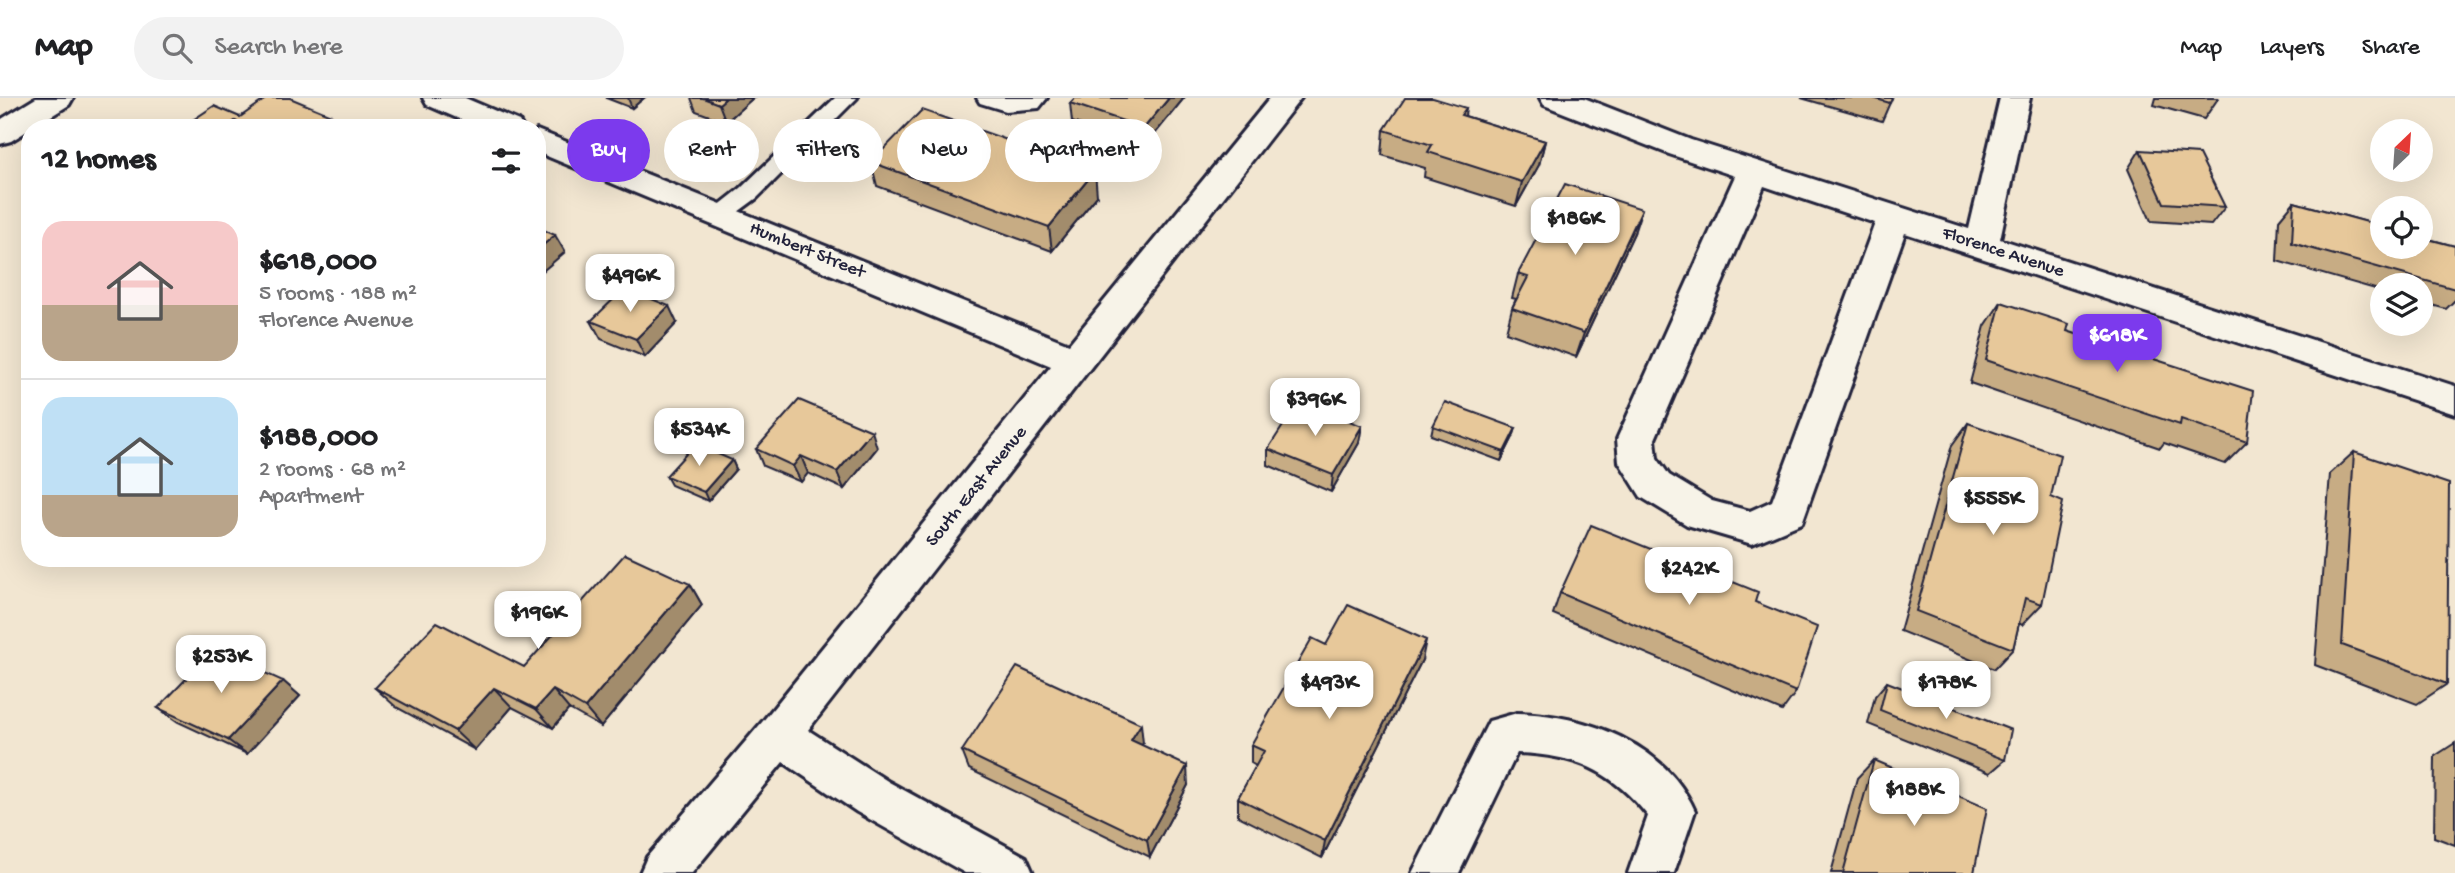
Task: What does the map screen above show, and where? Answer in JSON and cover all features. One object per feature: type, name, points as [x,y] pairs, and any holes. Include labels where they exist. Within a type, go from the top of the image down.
[{"type":"street","points":[[24,119],[58,98]]},
{"type":"street","points":[[438,98],[487,119]]},
{"type":"street","name":"South East Avenue","points":[[663,873],[778,735],[1286,98]]},
{"type":"street","name":"Florence Avenue","points":[[1555,98],[1680,147],[2455,400]]},
{"type":"street","points":[[1982,246],[2015,98]]},
{"type":"street","points":[[0,134],[21,121]]},
{"type":"street","name":"Humbert Street","points":[[546,144],[1077,362]]},
{"type":"street","points":[[1754,171],[1636,439],[1638,462],[1655,486],[1701,514],[1752,528],[1788,512],[1894,217]]},
{"type":"street","points":[[1436,873],[1504,735],[1523,731],[1560,737],[1626,762],[1650,783],[1672,811],[1651,873]]},
{"type":"street","points":[[778,735],[873,797],[1010,873]]},
{"type":"lane","points":[[719,214],[749,192],[847,98]]},
{"type":"lane","points":[[987,98],[1006,104],[1032,103],[1037,98]]},
{"type":"building","points":[[267,98],[290,98],[331,115],[326,119],[194,119],[214,106],[240,117]]},
{"type":"building","points":[[703,98],[726,98],[719,104]]},
{"type":"building","points":[[1075,98],[1169,98],[1152,119],[1117,119],[1070,103]]},
{"type":"building","points":[[1405,98],[1433,98],[1466,108],[1461,115],[1545,141],[1522,182],[1428,152],[1432,145],[1384,130]]},
{"type":"building","points":[[1873,98],[1892,98],[1890,103]]},
{"type":"building","points":[[922,110],[948,119],[913,119]]},
{"type":"building","points":[[991,134],[1005,139],[1005,182],[1086,182],[1049,227],[926,182],[991,182]]},
{"type":"building","points":[[897,135],[897,171],[883,166],[883,150]]},
{"type":"building","points":[[2140,150],[2199,154],[2225,207],[2164,203]]},
{"type":"building","points":[[1565,184],[1642,209],[1584,333],[1512,308],[1528,277],[1518,274]]},
{"type":"building","points":[[2294,202],[2370,223],[2370,259],[2433,259],[2433,240],[2455,246],[2455,289],[2433,283],[2433,273],[2398,273],[2292,243]]},
{"type":"building","points":[[546,231],[555,235],[546,242]]},
{"type":"building","points":[[625,288],[669,306],[636,339],[591,321]]},
{"type":"building","points":[[2001,302],[2069,324],[2067,331],[2253,391],[2247,442],[2181,419],[2180,425],[1986,360]]},
{"type":"building","points":[[799,400],[872,431],[837,472],[801,456],[793,466],[756,449]]},
{"type":"building","points":[[1299,401],[1362,426],[1333,475],[1268,449]]},
{"type":"building","points":[[1445,402],[1516,428],[1504,452],[1433,426]]},
{"type":"building","points":[[1968,423],[2060,455],[2051,497],[2063,502],[2042,604],[2025,598],[2013,649],[1916,611]]},
{"type":"building","points":[[695,444],[732,460],[704,492],[666,476]]},
{"type":"building","points":[[2354,452],[2449,484],[2447,684],[2342,645]]},
{"type":"building","points":[[1591,525],[1758,592],[1755,602],[1817,627],[1796,692],[1560,593]]},
{"type":"building","points":[[625,554],[690,584],[585,708],[553,690],[536,709],[494,688],[455,731],[375,688],[437,622],[524,667]]},
{"type":"building","points":[[1348,605],[1426,640],[1325,841],[1238,798],[1264,751],[1251,745],[1312,638],[1326,645]]},
{"type":"building","points":[[214,650],[283,681],[228,740],[158,708]]},
{"type":"building","points":[[1017,667],[1141,724],[1131,740],[1187,766],[1147,840],[962,751]]},
{"type":"building","points":[[1887,682],[2011,730],[2005,760],[1880,710]]},
{"type":"building","points":[[1874,760],[1987,808],[1974,873],[1843,873]]}]
